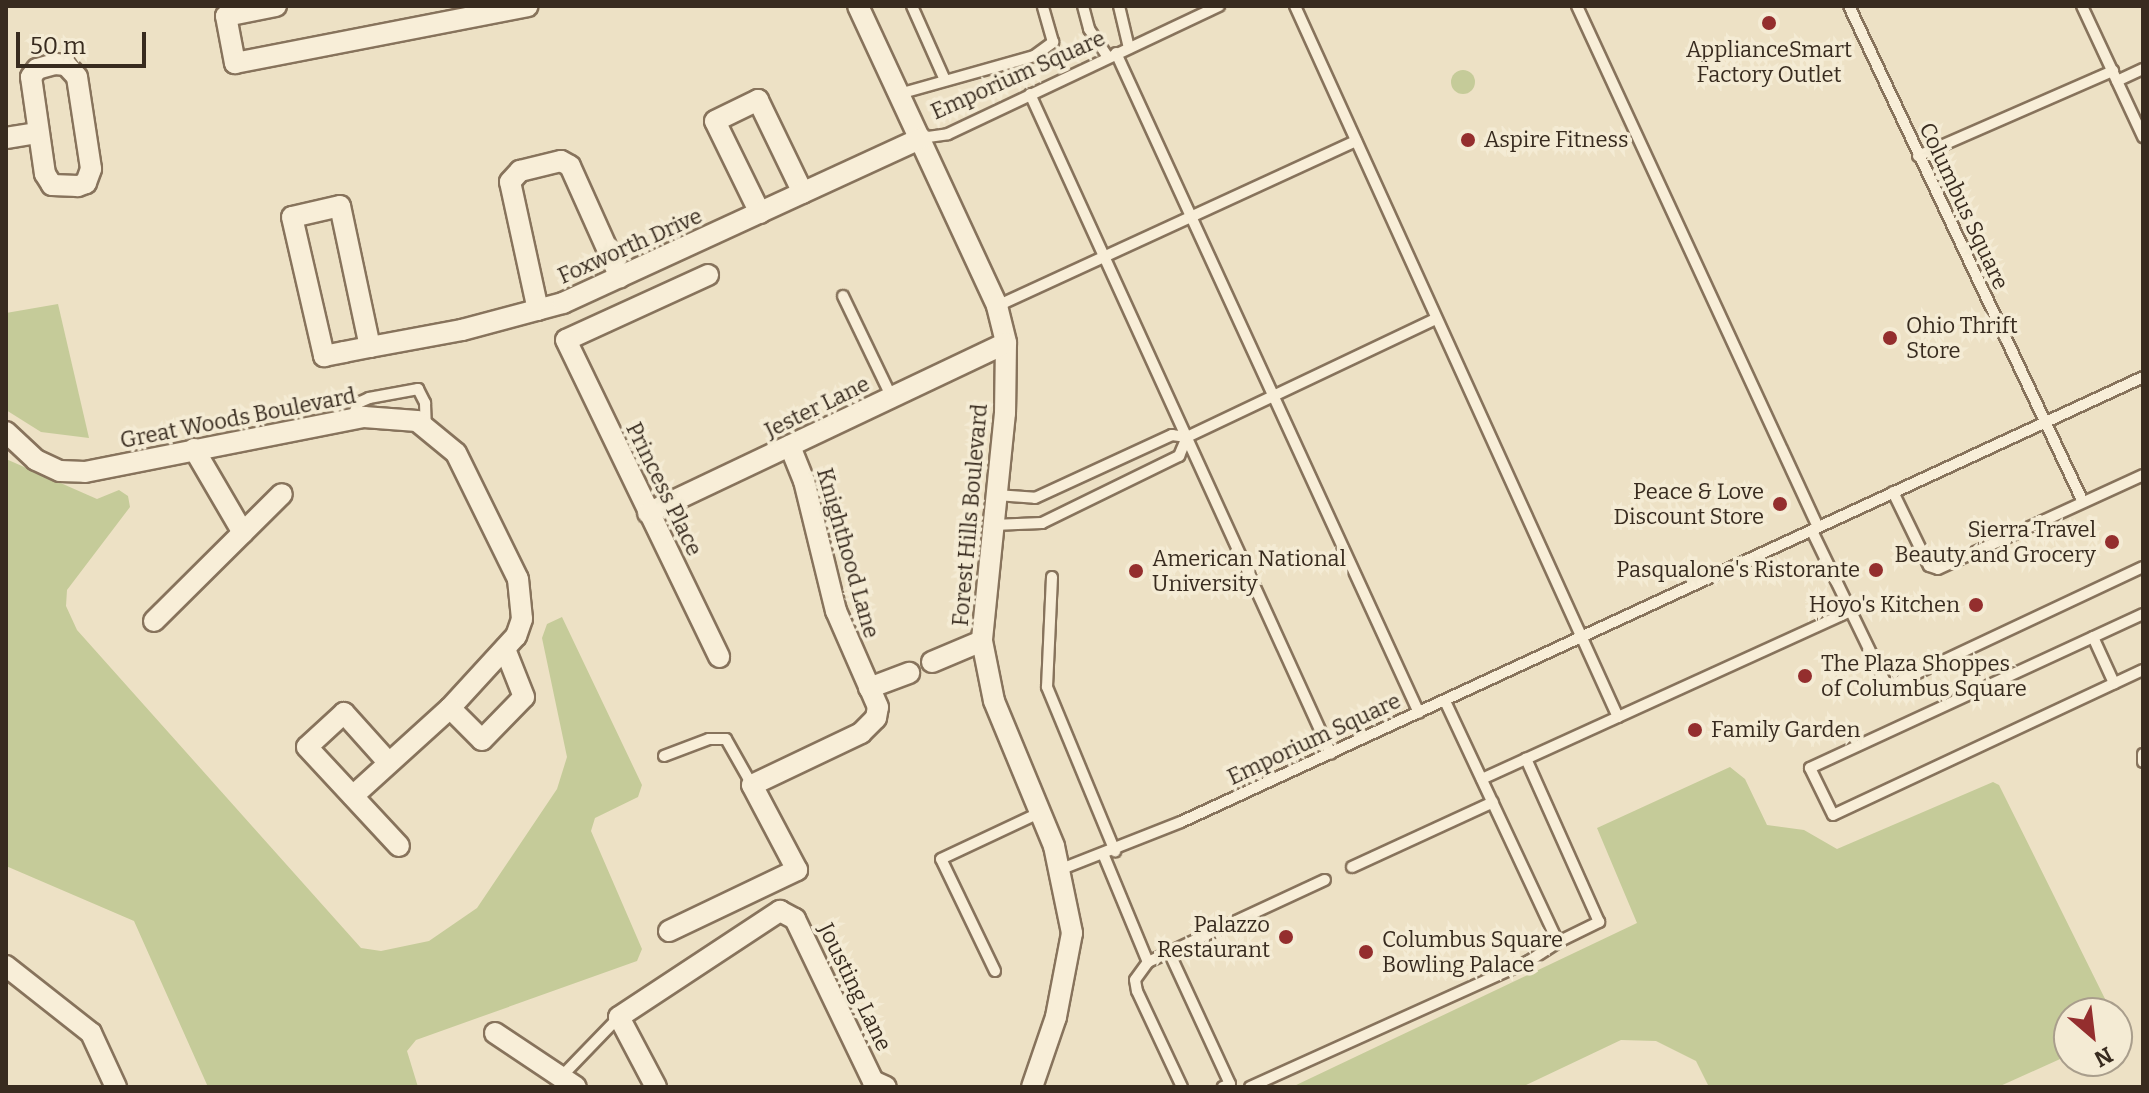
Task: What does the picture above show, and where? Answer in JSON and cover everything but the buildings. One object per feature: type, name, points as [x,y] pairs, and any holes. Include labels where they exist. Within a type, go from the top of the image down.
[{"type":"street","points":[[276,6],[226,16],[235,63],[528,6]]},
{"type":"street","name":"Forest Hills Boulevard","points":[[858,6],[997,306],[1006,343],[982,641],[994,701],[1041,812],[1059,870],[1072,933],[1056,1017],[1032,1087]]},
{"type":"street","points":[[66,65],[77,77],[91,169],[86,183],[52,185],[38,133],[33,73],[66,65]]},
{"type":"street","points":[[760,213],[715,121],[758,100],[803,193]]},
{"type":"street","points":[[6,138],[38,133]]},
{"type":"street","name":"Foxworth Drive","points":[[370,347],[340,206],[292,217],[324,356],[370,347],[538,310],[620,277],[921,138]]},
{"type":"street","points":[[538,310],[510,182],[520,171],[561,161],[570,166],[620,277]]},
{"type":"street","name":"Princess Place","points":[[708,275],[566,340],[719,657]]},
{"type":"street","name":"Jester Lane","points":[[648,513],[1006,343]]},
{"type":"street","name":"Great Woods Boulevard","points":[[6,432],[36,460],[60,471],[85,472],[352,419],[409,420],[426,426]]},
{"type":"street","points":[[353,796],[450,708],[505,649],[522,619],[518,579],[470,473],[426,426]]},
{"type":"street","name":"Knighthood Lane","points":[[752,785],[870,727],[878,707],[836,611],[804,481],[790,446]]},
{"type":"street","points":[[194,449],[243,533]]},
{"type":"street","points":[[154,621],[282,494]]},
{"type":"street","points":[[932,662],[982,641]]},
{"type":"street","points":[[450,708],[482,740],[524,697],[505,649]]},
{"type":"street","points":[[869,688],[909,673]]},
{"type":"street","points":[[388,762],[344,713],[307,747],[399,846]]},
{"type":"street","points":[[669,931],[797,870],[752,785]]},
{"type":"street","name":"Jousting Lane","points":[[619,1017],[771,913],[788,913],[873,1081],[886,1087]]},
{"type":"street","points":[[6,966],[91,1033],[116,1087]]},
{"type":"street","points":[[619,1017],[656,1087]]},
{"type":"street","points":[[495,1033],[568,1083]]},
{"type":"lane","points":[[912,6],[945,80]]},
{"type":"lane","points":[[899,94],[1034,56],[1053,42],[1045,6]]},
{"type":"lane","points":[[1083,6],[1089,29],[1112,55],[1191,217],[1419,713]]},
{"type":"lane","points":[[1119,6],[1129,48]]},
{"type":"lane","name":"Emporium Square","points":[[921,138],[948,134],[1219,6]]},
{"type":"lane","points":[[1295,6],[1618,717]]},
{"type":"lane","points":[[1577,6],[1885,682],[1894,684],[2143,567]]},
{"type":"lane","name":"Columbus Square","points":[[1849,6],[2083,502]]},
{"type":"lane","points":[[2082,6],[2143,137]]},
{"type":"lane","points":[[1918,156],[2115,76],[2143,69]]},
{"type":"lane","points":[[1030,94],[1331,754]]},
{"type":"lane","points":[[997,306],[1356,141]]},
{"type":"lane","points":[[843,296],[892,398]]},
{"type":"lane","points":[[996,495],[1035,498],[1172,435],[1187,437],[1436,319]]},
{"type":"lane","points":[[1815,529],[2143,377]]},
{"type":"lane","points":[[352,419],[358,403],[369,398],[418,389],[425,403],[426,426]]},
{"type":"lane","points":[[992,525],[1042,523],[1179,456],[1187,437]]},
{"type":"lane","points":[[1893,492],[1929,566],[1938,569],[2143,475]]},
{"type":"lane","name":"Emporium Square","points":[[1059,870],[1109,853],[1331,754],[1815,529]]},
{"type":"lane","points":[[1052,577],[1047,687],[1148,962]]},
{"type":"lane","points":[[1482,779],[1851,611]]},
{"type":"lane","points":[[2143,614],[1810,768],[1833,815],[2143,670]]},
{"type":"lane","points":[[2093,637],[2114,683]]},
{"type":"lane","points":[[1445,701],[1558,942]]},
{"type":"lane","points":[[664,756],[718,736],[732,747],[752,785]]},
{"type":"lane","points":[[2143,754],[2143,762]]},
{"type":"lane","points":[[1250,1087],[1529,961],[1558,942],[1599,922],[1526,759]]},
{"type":"lane","points":[[1352,867],[1493,802]]},
{"type":"lane","points":[[995,971],[941,859],[1041,812]]},
{"type":"lane","points":[[1182,1087],[1137,991],[1135,980],[1148,962],[1325,880]]},
{"type":"lane","points":[[1169,952],[1228,1086]]},
{"type":"lane","points":[[568,1083],[619,1017]]},
{"type":"green space","points":[[1463,70],[1471,74],[1475,82],[1471,90],[1463,94],[1455,90],[1451,82],[1455,74]]},
{"type":"green space","points":[[58,304],[89,438],[41,432],[6,410],[6,313]]},
{"type":"green space","points":[[6,459],[97,499],[119,490],[128,496],[130,507],[67,590],[66,606],[77,630],[361,948],[381,951],[429,941],[477,908],[557,789],[567,757],[542,638],[547,624],[562,617],[642,785],[638,797],[595,818],[591,831],[642,949],[637,961],[416,1040],[407,1051],[418,1087],[208,1087],[134,921],[6,866]]},
{"type":"green space","points":[[1730,767],[1745,779],[1767,825],[1804,830],[1837,849],[1993,782],[1999,785],[2104,997],[2053,997],[2053,1062],[1998,1087],[1709,1087],[1696,1061],[1656,1041],[1621,1040],[1522,1087],[1292,1087],[1637,923],[1597,828]]},
{"type":"place","name":"ApplianceSmart Factory Outlet","points":[[1769,23]]},
{"type":"place","name":"Aspire Fitness","points":[[1468,140]]},
{"type":"place","name":"Ohio Thrift Store","points":[[1890,338]]},
{"type":"place","name":"Peace & Love Discount Store","points":[[1780,504]]},
{"type":"place","name":"Sierra Travel Beauty and Grocery","points":[[2112,542]]},
{"type":"place","name":"Pasqualone's Ristorante","points":[[1876,570]]},
{"type":"place","name":"American National University","points":[[1136,571]]},
{"type":"place","name":"Hoyo's Kitchen","points":[[1976,605]]},
{"type":"place","name":"The Plaza Shoppes of Columbus Square","points":[[1805,676]]},
{"type":"place","name":"Family Garden","points":[[1695,730]]},
{"type":"place","name":"Palazzo Restaurant","points":[[1286,937]]},
{"type":"place","name":"Columbus Square Bowling Palace","points":[[1366,952]]}]
